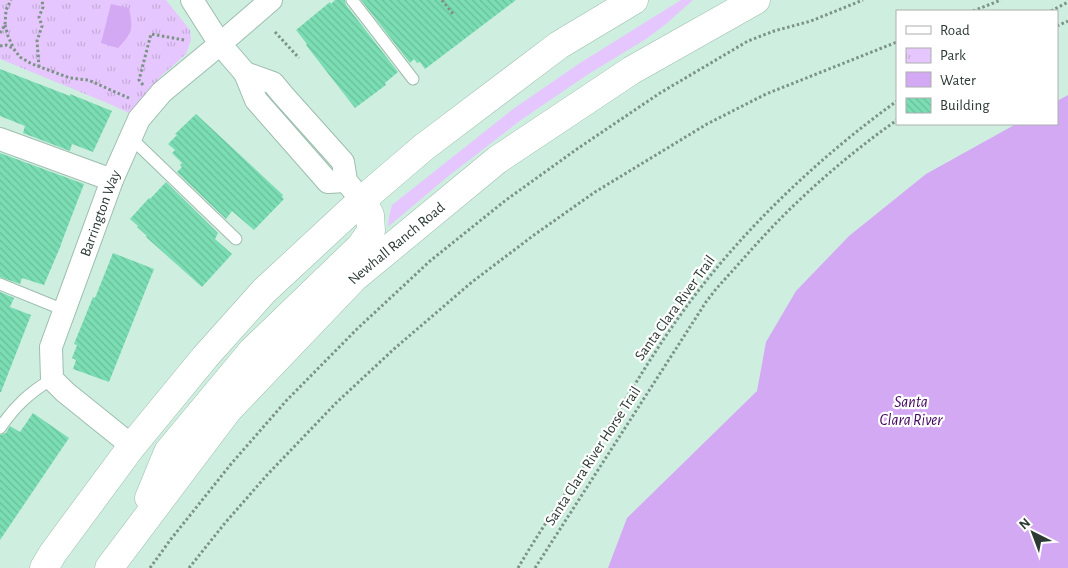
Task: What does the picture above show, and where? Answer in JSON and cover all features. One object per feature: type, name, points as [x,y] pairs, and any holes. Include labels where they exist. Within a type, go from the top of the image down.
[{"type":"main road","points":[[44,568],[132,446],[205,358],[354,190],[424,147],[559,45],[634,0]]},
{"type":"main road","name":"Newhall Ranch Road","points":[[109,568],[228,410],[354,278],[497,160],[632,70],[756,0]]},
{"type":"main road","points":[[132,537],[168,452],[252,351],[361,246],[371,231],[370,214],[354,190]]},
{"type":"street","points":[[192,0],[220,44],[245,73],[273,84],[343,162],[354,190]]},
{"type":"street","name":"Barrington Way","points":[[52,378],[50,347],[112,180],[139,119],[162,92],[271,0]]},
{"type":"street","points":[[0,138],[112,180]]},
{"type":"street","points":[[52,378],[79,404],[132,446]]},
{"type":"lane","points":[[352,0],[413,79]]},
{"type":"lane","points":[[131,138],[236,239]]},
{"type":"lane","points":[[0,284],[64,310]]},
{"type":"lane","points":[[0,428],[19,403],[34,389],[52,378]]},
{"type":"path","points":[[11,0],[6,10],[5,25],[13,48],[20,57],[39,67],[70,78],[88,80],[132,99]]},
{"type":"path","points":[[39,67],[37,41],[42,26],[39,17],[43,6],[42,0]]},
{"type":"path","points":[[442,0],[453,14]]},
{"type":"path","points":[[150,568],[171,538],[225,471],[286,401],[357,329],[438,255],[522,189],[660,93],[748,42],[774,31],[811,21],[862,0]]},
{"type":"path","points":[[976,10],[1001,0]]},
{"type":"path","points":[[1053,10],[1068,2]]},
{"type":"path","points":[[0,33],[5,25]]},
{"type":"path","points":[[275,32],[299,58]]},
{"type":"path","points":[[143,85],[139,80],[151,34],[184,40]]},
{"type":"path","points":[[189,568],[261,482],[336,403],[450,300],[503,258],[595,192],[707,124],[766,94],[896,42]]},
{"type":"path","points":[[0,46],[6,45],[13,48]]},
{"type":"path","name":"Santa Clara River Trail","points":[[518,568],[656,350],[685,308],[718,266],[750,230],[789,191],[832,152],[896,102]]},
{"type":"path","name":"Santa Clara River Horse Trail","points":[[535,568],[716,289],[783,216],[818,183],[869,139],[896,121]]},
{"type":"green space","points":[[0,0],[166,0],[190,30],[191,40],[186,54],[160,77],[131,114],[0,59]]},
{"type":"green space","points":[[681,0],[693,0],[646,39],[587,75],[521,120],[446,178],[388,227],[392,205],[513,109],[580,63]]},
{"type":"water","points":[[111,4],[129,8],[131,30],[118,48],[101,43]]},
{"type":"water","name":"Santa Clara River","points":[[1068,95],[1068,568],[608,568],[627,518],[757,391],[766,342],[796,291],[849,236],[926,174],[1014,125],[1058,125],[1058,100]]},
{"type":"building","points":[[335,0],[345,0],[346,5],[398,72],[385,83],[386,85],[355,108],[296,30]]},
{"type":"building","points":[[361,0],[516,0],[425,69],[420,62],[417,63],[414,59],[410,63]]},
{"type":"building","points":[[0,69],[112,111],[93,152],[72,144],[70,151],[23,133],[25,126],[0,116]]},
{"type":"building","points":[[196,114],[283,195],[284,199],[254,230],[232,211],[226,219],[177,172],[182,167],[180,165],[182,163],[172,153],[175,150],[168,144],[177,135],[175,134]]},
{"type":"building","points":[[0,153],[84,184],[44,285],[22,278],[20,284],[0,277]]},
{"type":"building","points":[[166,182],[218,233],[215,239],[232,254],[202,287],[146,237],[130,219]]},
{"type":"building","points":[[113,253],[154,269],[109,382],[73,369],[76,360],[72,358],[77,345],[74,344]]},
{"type":"building","points":[[0,292],[14,298],[10,307],[31,315],[1,392],[0,392]]},
{"type":"building","points":[[33,413],[69,438],[0,540],[0,435],[6,433],[10,426],[20,432]]}]
